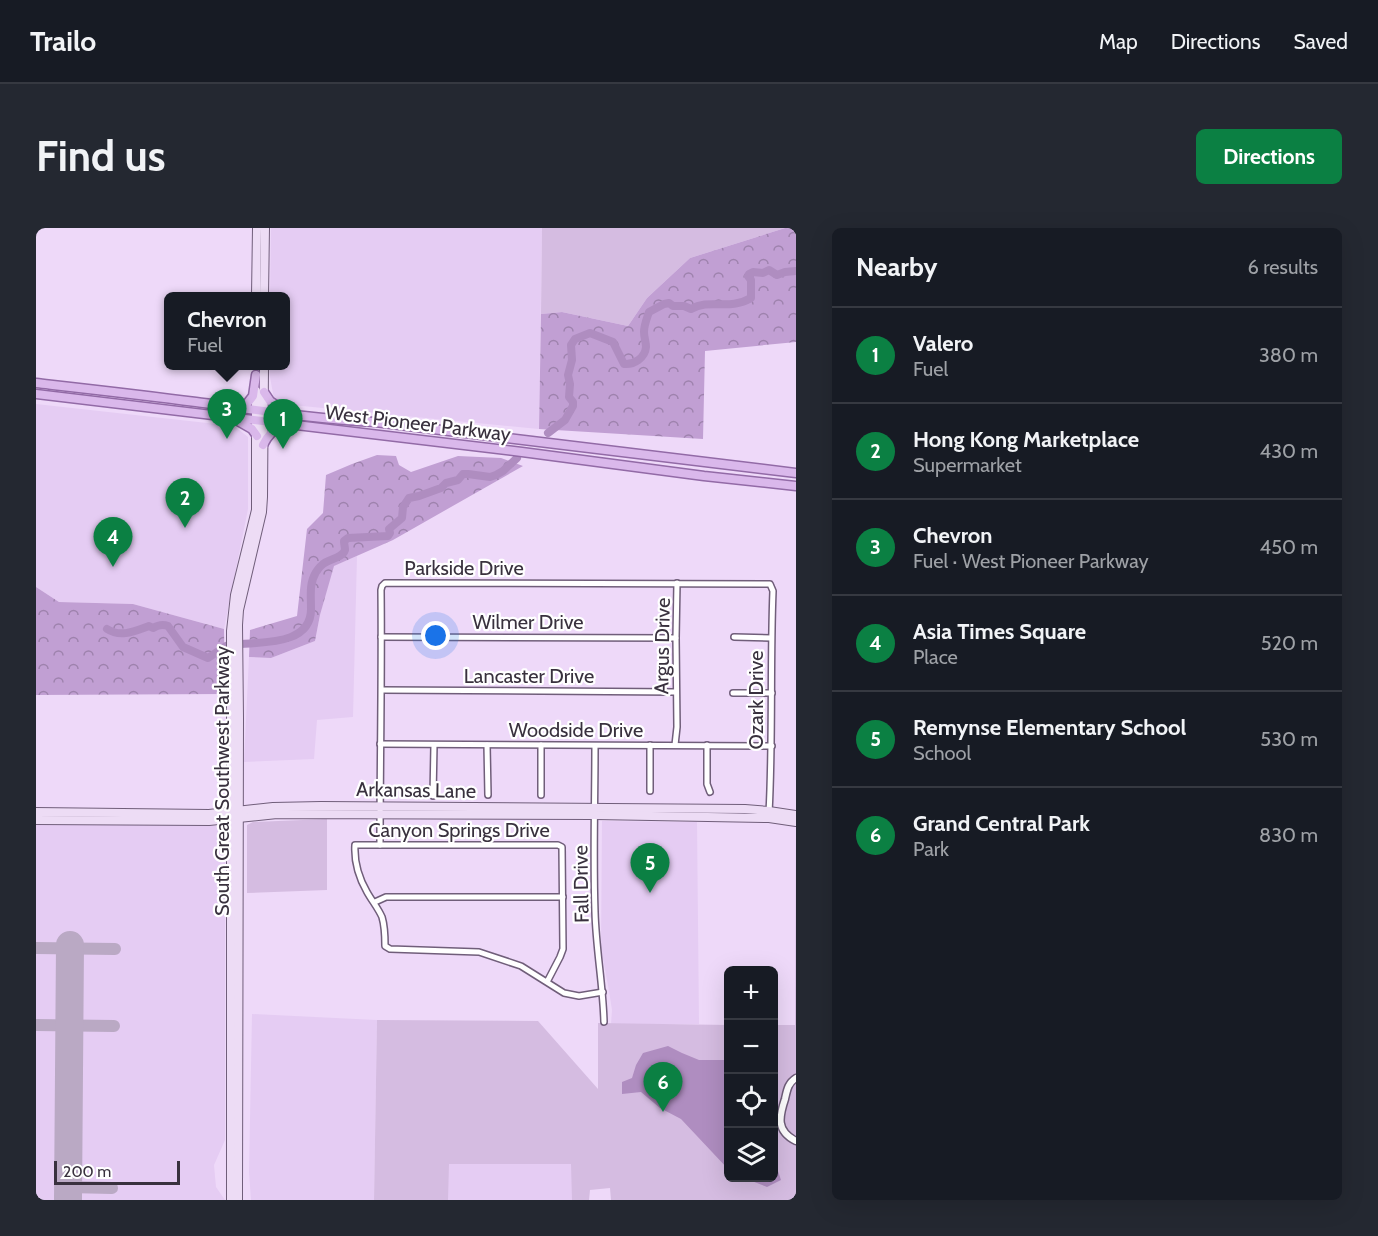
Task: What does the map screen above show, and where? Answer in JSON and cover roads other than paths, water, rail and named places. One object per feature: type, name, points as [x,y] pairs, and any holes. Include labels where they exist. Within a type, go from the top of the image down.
[{"type":"main road","points":[[256,228],[256,292]]},
{"type":"main road","points":[[264,292],[265,228]]},
{"type":"main road","name":"South Great Southwest Parkway","points":[[235,815],[239,610],[262,512],[263,446],[256,370]]},
{"type":"main road","name":"South Great Southwest Parkway","points":[[260,411],[264,392],[264,370]]},
{"type":"main road","points":[[232,407],[246,405],[251,400],[256,375]]},
{"type":"main road","name":"West Pioneer Parkway","points":[[36,383],[796,473]]},
{"type":"main road","points":[[92,400],[93,389]]},
{"type":"main road","points":[[264,392],[270,401],[293,415]]},
{"type":"main road","name":"West Pioneer Parkway","points":[[36,394],[796,486]]},
{"type":"main road","points":[[229,417],[252,429],[257,436]]},
{"type":"main road","name":"South Great Southwest Parkway","points":[[238,1200],[232,617],[235,595],[256,510],[257,436],[260,421]]},
{"type":"main road","points":[[263,446],[267,437],[283,424]]},
{"type":"main road","name":"Arkansas Lane","points":[[36,820],[175,822],[280,807],[321,806],[380,811],[796,815]]},
{"type":"main road","name":"Arkansas Lane","points":[[36,812],[235,815]]},
{"type":"main road","name":"Arkansas Lane","points":[[769,814],[796,822]]},
{"type":"main road","name":"South Great Southwest Parkway","points":[[231,1200],[235,976]]},
{"type":"street","name":"Parkside Drive","points":[[380,845],[381,590],[386,583],[770,584]]},
{"type":"street","name":"Argus Drive","points":[[675,745],[677,583]]},
{"type":"street","name":"Ozark Drive","points":[[769,814],[773,591],[770,584]]},
{"type":"street","name":"Wilmer Drive","points":[[381,637],[676,638]]},
{"type":"street","points":[[734,637],[771,638]]},
{"type":"street","name":"Lancaster Drive","points":[[382,690],[675,692]]},
{"type":"street","points":[[733,693],[772,693]]},
{"type":"street","name":"Woodside Drive","points":[[380,744],[772,746]]},
{"type":"street","points":[[433,796],[434,744]]},
{"type":"street","points":[[487,745],[488,795]]},
{"type":"street","points":[[707,745],[707,784],[710,792]]},
{"type":"street","points":[[541,746],[541,795]]},
{"type":"street","name":"Fall Drive","points":[[595,746],[595,911],[604,1022]]},
{"type":"street","points":[[650,746],[650,791]]},
{"type":"street","name":"Canyon Springs Drive","points":[[375,902],[360,878],[355,845],[558,845],[562,847],[562,897]]},
{"type":"street","points":[[547,982],[562,949],[562,897],[386,897],[375,902],[382,918],[386,946],[390,949],[479,952],[521,966],[564,993],[579,996],[603,992]]},
{"type":"street","points":[[796,1078],[791,1081],[788,1089],[780,1121],[786,1134],[796,1141]]},
{"type":"waterway","points":[[548,433],[565,420],[573,406],[569,397],[568,375],[572,360],[571,345],[575,339],[590,333],[613,342],[624,364],[632,363],[638,360],[645,351],[644,329],[649,312],[669,303],[673,306],[684,306],[691,309],[705,304],[743,302],[751,298],[749,274],[769,270],[777,275],[796,271]]},
{"type":"waterway","points":[[241,644],[286,639],[304,629],[309,620],[314,576],[324,563],[343,553],[344,541],[348,538],[388,536],[389,529],[402,518],[403,507],[409,498],[441,488],[446,483],[458,480],[463,474],[490,477],[496,475],[517,458]]},
{"type":"waterway","points":[[107,629],[123,633],[149,626],[153,628],[166,625],[183,647],[208,658],[226,646]]},
{"type":"place","name":"Chevron","points":[[227,439]]},
{"type":"place","name":"Valero","points":[[283,449]]},
{"type":"place","name":"Hong Kong Marketplace","points":[[185,528]]},
{"type":"place","name":"Asia Times Square","points":[[113,567]]},
{"type":"place","name":"Remynse Elementary School","points":[[650,893]]},
{"type":"place","name":"Grand Central Park","points":[[663,1112]]}]
